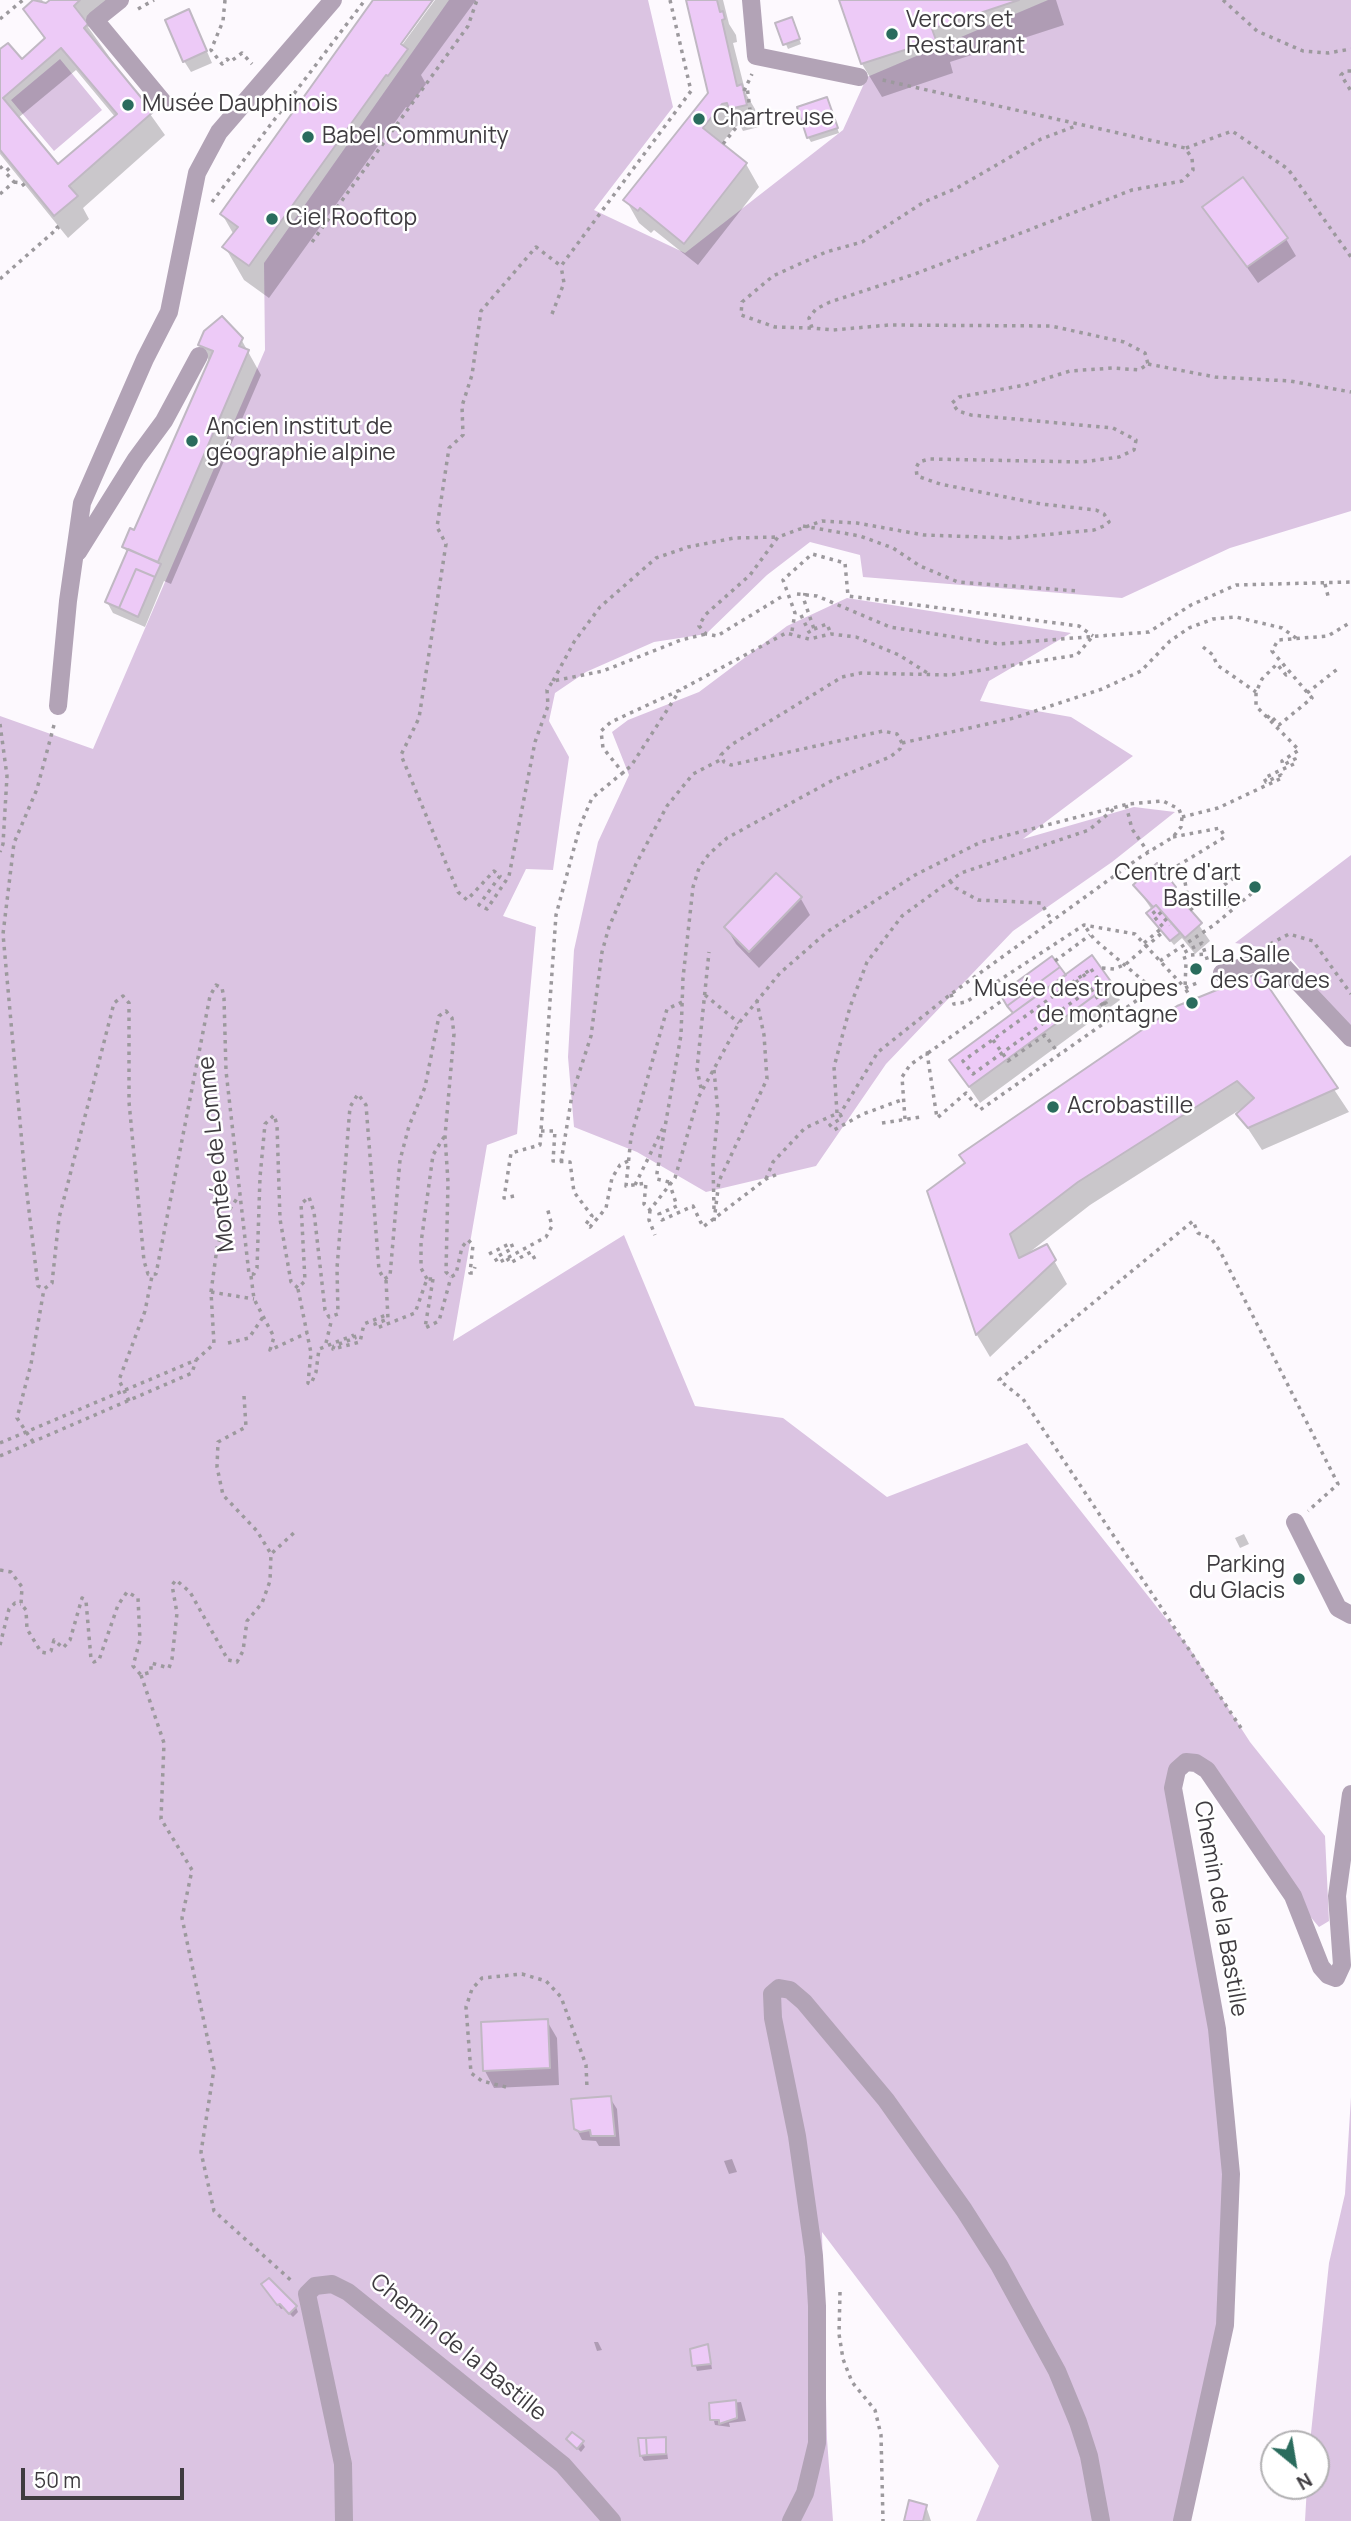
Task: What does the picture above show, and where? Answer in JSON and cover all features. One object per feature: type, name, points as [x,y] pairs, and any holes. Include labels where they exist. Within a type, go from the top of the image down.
[{"type":"street","points":[[120,0],[95,20],[163,102]]},
{"type":"street","points":[[58,706],[74,558],[85,493],[169,312],[197,173],[219,132],[333,0]]},
{"type":"street","points":[[751,0],[756,56],[859,77]]},
{"type":"street","points":[[74,558],[136,459],[164,421],[199,356]]},
{"type":"street","points":[[1227,972],[1252,964],[1281,964],[1351,1038]]},
{"type":"street","points":[[1295,1522],[1338,1608],[1351,1615]]},
{"type":"street","name":"Chemin de la Bastille","points":[[1182,2521],[1225,2325],[1231,2174],[1217,2029],[1174,1788],[1177,1770],[1186,1762],[1196,1763],[1207,1770],[1293,1896],[1321,1967],[1328,1975],[1336,1978],[1342,1965],[1337,1896],[1351,1794]]},
{"type":"street","points":[[792,2521],[805,2493],[817,2442],[817,2306],[814,2256],[797,2136],[773,2018],[772,1994],[779,1988],[790,1990],[804,2001],[886,2099],[999,2265],[1056,2371],[1078,2422],[1101,2521]]},
{"type":"street","name":"Chemin de la Bastille","points":[[307,2294],[315,2286],[332,2284],[348,2292],[563,2465],[612,2521]]},
{"type":"street","points":[[307,2294],[343,2463],[344,2521]]},
{"type":"path","points":[[0,19],[23,0]]},
{"type":"path","points":[[145,3],[154,0]]},
{"type":"path","points":[[225,0],[223,21],[211,50],[222,64],[227,59],[230,62],[242,52],[266,79]]},
{"type":"path","points":[[207,209],[365,0]]},
{"type":"path","points":[[312,242],[468,26],[477,0]]},
{"type":"path","points":[[561,266],[691,91],[670,0]]},
{"type":"path","points":[[1223,0],[1256,31],[1303,51],[1328,53],[1351,49]]},
{"type":"path","points":[[1351,71],[1341,75],[1351,91]]},
{"type":"path","points":[[859,77],[898,81],[1185,148],[1232,131],[1288,169],[1351,257]]},
{"type":"path","points":[[723,144],[750,110],[747,86]]},
{"type":"path","points":[[1078,125],[1041,139],[957,188],[924,202],[862,242],[826,252],[773,276],[742,302],[741,315],[775,327],[833,330],[889,325],[1051,326],[1124,342],[1145,353],[1148,364]]},
{"type":"path","points":[[812,328],[809,318],[816,309],[830,302],[915,274],[1132,190],[1182,181],[1193,170],[1192,158],[1185,148]]},
{"type":"path","points":[[5,172],[13,165]]},
{"type":"path","points":[[0,166],[14,182],[22,183],[25,187]]},
{"type":"path","points":[[0,194],[14,182]]},
{"type":"path","points":[[0,279],[58,228],[54,223]]},
{"type":"path","points":[[552,314],[564,283],[561,266],[536,247],[481,311],[472,375],[462,407],[463,435],[449,448],[437,527],[446,544],[419,718],[401,755],[457,892],[467,900],[494,871],[500,876],[479,905],[482,909],[492,904],[509,876],[515,858],[535,742],[548,706],[547,690],[574,642],[600,607],[656,558],[688,547],[734,538],[778,537],[801,526],[822,521],[857,523],[925,535],[1011,538],[1094,530],[1108,522],[1104,514],[1096,510],[1041,504],[940,484],[917,476],[916,468],[919,462],[929,459],[1082,461],[1119,457],[1134,450],[1136,440],[1113,428],[971,415],[958,411],[952,403],[958,397],[1025,385],[1070,371],[1113,368],[1139,370],[1148,364],[1215,377],[1290,381],[1351,392]]},
{"type":"path","points":[[801,526],[871,540],[958,582],[1078,591]]},
{"type":"path","points":[[706,635],[699,626],[705,615],[750,575],[778,537]]},
{"type":"path","points":[[792,632],[794,613],[783,580],[811,554],[845,563],[848,596],[1079,626],[1093,636]]},
{"type":"path","points":[[797,594],[804,593],[890,627],[999,644],[1149,632],[1191,605],[1236,584],[1351,582]]},
{"type":"path","points":[[1325,584],[1328,596]]},
{"type":"path","points":[[804,593],[814,629]]},
{"type":"path","points":[[553,681],[603,671],[681,640],[706,635],[717,636],[781,597]]},
{"type":"path","points":[[801,615],[809,632],[827,624],[831,634]]},
{"type":"path","points":[[902,743],[1014,718],[1101,689],[1142,671],[1170,641],[1189,628],[1213,619],[1236,617],[1282,628],[1296,638]]},
{"type":"path","points":[[1266,718],[1270,715],[1279,725],[1312,698],[1272,651],[1278,640],[1328,636],[1351,622]]},
{"type":"path","points":[[624,774],[603,748],[601,731],[634,710],[680,690],[776,637],[792,632],[808,639],[831,634],[856,637],[878,644],[910,660],[930,676]]},
{"type":"path","points":[[722,760],[725,748],[842,677],[861,673],[930,676],[1077,655],[1093,636]]},
{"type":"path","points":[[1203,647],[1213,655],[1217,665],[1256,692]]},
{"type":"path","points":[[1182,817],[1218,808],[1282,778],[1280,775],[1266,782],[1264,778],[1296,763],[1295,760],[1283,765],[1282,761],[1300,751],[1282,729],[1277,730],[1256,706],[1256,692],[1262,679],[1277,664],[1286,675],[1290,672]]},
{"type":"path","points":[[1307,693],[1340,667]]},
{"type":"path","points":[[514,1196],[504,1198],[511,1153],[540,1145],[549,989],[559,902],[588,806],[596,793],[624,774],[680,690]]},
{"type":"path","points":[[44,1289],[38,1286],[35,1273],[3,934],[14,843],[37,789],[58,706]]},
{"type":"path","points":[[0,724],[8,776],[3,844],[0,852]]},
{"type":"path","points":[[669,1182],[657,1179],[681,1035],[693,887],[709,854],[727,838],[799,797],[890,757],[900,749],[902,743],[897,734],[883,731],[731,765],[722,760]]},
{"type":"path","points":[[561,1161],[572,1095],[589,1043],[602,952],[610,927],[636,864],[667,806],[693,774],[722,760]]},
{"type":"path","points":[[655,1235],[649,1220],[650,1210],[669,1182],[675,1178],[702,1091],[739,1023],[780,973],[827,932],[915,875],[981,842],[1126,804],[1163,801],[1179,809],[1181,827],[1173,837],[950,994],[878,1052],[839,1113],[805,1128],[773,1162],[764,1181]]},
{"type":"path","points":[[1126,804],[1132,828],[1149,853]]},
{"type":"path","points":[[904,1099],[863,1114],[834,1130],[830,1125],[842,1118],[839,1113],[834,1068],[850,1007],[867,962],[902,916],[961,873],[1089,830],[1118,807]]},
{"type":"path","points":[[1173,837],[1220,828],[1225,836],[1174,868],[1185,882],[1189,904],[1208,889],[1231,911]]},
{"type":"path","points":[[3,844],[14,843]]},
{"type":"path","points":[[1190,910],[1239,874]]},
{"type":"path","points":[[950,881],[956,888],[978,901],[1041,903],[1052,921]]},
{"type":"path","points":[[1160,961],[1231,911],[1257,889]]},
{"type":"path","points":[[1143,943],[1163,928],[1152,914],[1157,910],[1170,925]]},
{"type":"path","points":[[950,994],[954,1004],[966,1002],[1084,925],[1135,933],[1185,988],[1192,1000]]},
{"type":"path","points":[[927,1053],[937,1118],[966,1093],[980,1110],[1153,989],[1090,934],[1084,925]]},
{"type":"path","points":[[1102,968],[1125,965],[1163,932]]},
{"type":"path","points":[[1055,961],[1090,934]]},
{"type":"path","points":[[1261,949],[1289,934],[1307,937],[1320,947],[1351,994]]},
{"type":"path","points":[[1185,988],[1186,962],[1183,953],[1202,943]]},
{"type":"path","points":[[702,1091],[697,1069],[709,952]]},
{"type":"path","points":[[1191,955],[1206,954]]},
{"type":"path","points":[[1091,969],[1100,982],[973,1074],[963,1061],[1076,980],[1091,969]]},
{"type":"path","points":[[1083,974],[1088,980]]},
{"type":"path","points":[[1076,980],[1085,993]]},
{"type":"path","points":[[1185,988],[1197,983]]},
{"type":"path","name":"Montée de Lomme","points":[[152,1276],[159,1268],[180,1143],[210,996],[216,985],[222,988],[224,998],[226,1071],[246,1267],[251,1275],[258,1264],[260,1177],[265,1124],[274,1115],[277,1125],[277,1186],[283,1250],[292,1286],[298,1289]]},
{"type":"path","points":[[1091,989],[1112,1017]]},
{"type":"path","points":[[705,995],[739,1023]]},
{"type":"path","points":[[33,1442],[29,1431],[17,1418],[31,1364],[44,1289],[52,1283],[59,1218],[113,1007],[116,1000],[123,996],[129,1003],[129,1102],[144,1261],[148,1275],[152,1276],[145,1311],[119,1380],[129,1401]]},
{"type":"path","points":[[905,1119],[905,1071],[1003,1000]]},
{"type":"path","points":[[650,1210],[645,1204],[646,1184],[626,1186],[631,1137],[667,1009],[682,1002]]},
{"type":"path","points":[[714,1221],[719,1181],[766,1079],[764,1035],[757,1002]]},
{"type":"path","points":[[445,1136],[433,1154],[421,1268],[427,1279],[415,1313],[375,1327],[375,1324],[388,1319],[386,1280],[393,1270],[400,1160],[409,1126],[425,1087],[439,1016],[446,1011],[452,1018],[454,1034],[445,1136],[448,1182],[446,1269],[451,1277]]},
{"type":"path","points":[[992,1040],[1008,1061],[1045,1035],[1059,1054]]},
{"type":"path","points":[[713,1070],[718,1113],[713,1163],[714,1221]]},
{"type":"path","points":[[326,1345],[332,1318],[338,1311],[337,1268],[350,1107],[358,1094],[364,1097],[366,1105],[378,1264],[381,1278],[386,1280]]},
{"type":"path","points":[[882,1123],[921,1117]]},
{"type":"path","points":[[635,1185],[665,1123]]},
{"type":"path","points":[[541,1131],[555,1131],[553,1161],[570,1162],[574,1192],[592,1216],[586,1224],[590,1227],[606,1208],[612,1178],[620,1165],[628,1161]]},
{"type":"path","points":[[669,1182],[677,1206],[659,1214],[662,1220],[693,1206],[703,1227],[764,1181],[780,1173]]},
{"type":"path","points":[[9,1452],[2,1443],[196,1360],[214,1344],[211,1292],[225,1219],[239,1196]]},
{"type":"path","points":[[332,1318],[325,1310],[313,1206],[306,1197],[301,1208],[305,1281],[298,1289],[311,1353],[308,1383],[311,1384],[316,1372],[319,1349],[354,1335],[355,1338],[334,1346],[333,1349],[360,1342],[364,1324],[387,1315]]},
{"type":"path","points":[[489,1254],[511,1244],[513,1248],[495,1258],[498,1263],[550,1234],[552,1226],[547,1207]]},
{"type":"path","points":[[1241,1727],[1023,1399],[999,1380],[1193,1221],[1198,1233],[1210,1238],[1220,1251],[1338,1484],[1295,1522]]},
{"type":"path","points":[[427,1279],[433,1279],[425,1328],[429,1329],[441,1317],[451,1277],[457,1272],[463,1247],[468,1240],[472,1243],[470,1273],[474,1273],[475,1267]]},
{"type":"path","points":[[507,1258],[510,1263],[531,1252],[537,1263]]},
{"type":"path","points":[[251,1275],[254,1299],[274,1337],[270,1350],[307,1333]]},
{"type":"path","points":[[211,1292],[254,1299]]},
{"type":"path","points":[[228,1343],[249,1338],[263,1317]]},
{"type":"path","points":[[0,1456],[191,1374],[196,1360]]},
{"type":"path","points":[[185,1364],[191,1374]]},
{"type":"path","points":[[173,1369],[178,1380]]},
{"type":"path","points":[[162,1374],[167,1384]]},
{"type":"path","points":[[149,1380],[154,1390]]},
{"type":"path","points":[[137,1385],[142,1395]]},
{"type":"path","points":[[113,1395],[117,1406]]},
{"type":"path","points":[[141,1675],[150,1672],[151,1663],[169,1668],[177,1614],[172,1585],[176,1580],[190,1592],[229,1660],[237,1662],[243,1651],[247,1621],[262,1603],[270,1581],[271,1554],[257,1531],[223,1495],[216,1467],[218,1442],[246,1427],[244,1396]]},
{"type":"path","points":[[100,1401],[105,1411]]},
{"type":"path","points":[[88,1406],[93,1416]]},
{"type":"path","points":[[76,1411],[80,1422]]},
{"type":"path","points":[[65,1416],[69,1426]]},
{"type":"path","points":[[53,1421],[58,1431]]},
{"type":"path","points":[[41,1426],[45,1437]]},
{"type":"path","points":[[17,1437],[21,1447]]},
{"type":"path","points":[[271,1554],[297,1530]]},
{"type":"path","points":[[0,1570],[11,1572],[22,1587],[21,1604]]},
{"type":"path","points":[[0,1645],[9,1609],[15,1603],[21,1604],[26,1610],[30,1634],[37,1641],[40,1652],[51,1651],[54,1640],[63,1647],[70,1640],[77,1624],[82,1598],[86,1601],[87,1637],[94,1662],[99,1660],[107,1645],[118,1605],[127,1592],[138,1598],[140,1640],[133,1666],[141,1675],[164,1743],[161,1819],[192,1870],[182,1918],[214,2069],[201,2152],[214,2211],[307,2294]]},
{"type":"path","points":[[506,2087],[482,2081],[471,2073],[466,2007],[472,1989],[482,1978],[522,1974],[546,1981],[561,1997],[586,2065],[587,2088]]},
{"type":"path","points":[[840,2292],[839,2334],[843,2359],[852,2382],[874,2410],[881,2435],[883,2521]]},
{"type":"shaded area","points":[[449,0],[648,0],[673,107],[594,210],[685,253],[843,130],[867,77],[1048,0],[1351,0],[1351,511],[1230,548],[1122,598],[863,577],[860,555],[810,542],[767,575],[706,634],[654,642],[586,672],[555,693],[549,721],[569,757],[553,870],[526,869],[503,916],[536,927],[517,1134],[487,1145],[453,1341],[624,1235],[695,1406],[783,1418],[887,1497],[1027,1443],[1190,1649],[1250,1742],[1325,1836],[1329,1921],[1319,1927],[1293,1896],[1207,1770],[1177,1770],[1231,2174],[1225,2325],[1182,2521],[976,2521],[999,2466],[822,2232],[827,2439],[833,2521],[0,2521],[0,716],[93,749],[265,350],[264,263]]},
{"type":"shaded area","points":[[60,59],[102,110],[54,151],[11,100]]},
{"type":"shaded area","points":[[847,598],[1071,633],[989,681],[980,701],[1071,717],[1133,756],[1023,839],[1134,807],[1175,812],[1112,862],[1013,931],[886,1064],[816,1166],[706,1192],[637,1152],[574,1127],[568,1057],[574,950],[598,842],[629,775],[612,732],[628,720],[699,692],[787,626]]},
{"type":"shaded area","points":[[1351,855],[1351,1030],[1285,951],[1235,943]]},
{"type":"shaded area","points":[[1351,2097],[1351,2521],[1305,2521],[1306,2500],[1330,2500],[1330,2430],[1311,2430],[1329,2263],[1345,2194]]},
{"type":"building","name":"Musée Dauphinois","points":[[33,0],[46,3],[50,0],[80,0],[74,6],[88,24],[84,28],[153,112],[69,186],[78,196],[54,216],[0,150],[0,49],[8,43],[22,59],[45,38],[23,9]],"holes":[[[61,48],[117,114],[58,164],[3,98]]]},
{"type":"building","name":"Babel Community","points":[[373,0],[433,0],[401,44],[408,49],[388,76],[386,75],[249,266],[222,247],[238,227],[220,214]]},
{"type":"building","name":"Chartreuse","points":[[686,0],[717,0],[720,12],[723,11],[725,19],[722,20],[737,86],[742,84],[747,105],[729,109],[727,103],[722,104],[703,128],[747,163],[684,244],[640,208],[638,211],[623,200],[708,93]]},
{"type":"building","name":"Vercors et Restaurant","points":[[839,0],[1019,0],[932,29],[936,40],[861,64]]},
{"type":"building","points":[[189,9],[207,51],[183,62],[165,20]]},
{"type":"building","points":[[792,17],[800,39],[783,45],[775,23]]},
{"type":"building","points":[[827,97],[838,128],[807,138],[797,107]]},
{"type":"building","points":[[1243,177],[1288,238],[1247,267],[1202,207]]},
{"type":"building","name":"Ancien institut de géographie alpine","points":[[222,316],[243,338],[239,346],[249,350],[158,562],[122,547],[130,528],[134,530],[213,351],[198,345],[204,331]]},
{"type":"building","points":[[128,549],[161,564],[155,577],[136,569],[119,608],[105,602]]},
{"type":"building","points":[[136,569],[155,577],[138,617],[119,608]]},
{"type":"building","points":[[1157,863],[1176,887],[1173,890],[1202,923],[1185,938],[1156,905],[1153,907],[1133,885]]},
{"type":"building","points":[[776,873],[802,897],[749,952],[724,927]]},
{"type":"building","points":[[1156,905],[1180,933],[1170,941],[1146,913]]},
{"type":"building","points":[[1092,955],[1112,983],[969,1087],[949,1060]]},
{"type":"building","points":[[1052,956],[1060,967],[1007,1006],[1000,994]]},
{"type":"building","points":[[1060,967],[1066,975],[1013,1013],[1007,1006]]},
{"type":"building","points":[[1259,973],[1338,1088],[1248,1128],[1236,1114],[1254,1098],[1237,1081],[1078,1182],[1010,1234],[1019,1258],[1047,1244],[1056,1260],[976,1335],[927,1191],[965,1163],[959,1155],[1177,1006]]},
{"type":"building","points":[[1102,990],[1108,999],[1082,1018],[1076,1009]]},
{"type":"building","points":[[548,2019],[550,2068],[483,2071],[481,2022]]},
{"type":"building","points":[[611,2096],[615,2136],[591,2136],[590,2130],[580,2132],[574,2129],[571,2099]]},
{"type":"building","points":[[269,2278],[297,2306],[289,2314],[280,2304],[277,2305],[261,2284]]},
{"type":"building","points":[[708,2344],[711,2364],[692,2366],[690,2349]]},
{"type":"building","points":[[736,2400],[737,2418],[719,2424],[719,2420],[710,2420],[709,2403]]},
{"type":"building","points":[[572,2432],[584,2441],[577,2449],[566,2439]]},
{"type":"building","points":[[666,2437],[666,2454],[647,2455],[646,2438]]},
{"type":"building","points":[[638,2438],[646,2438],[647,2455],[640,2456]]},
{"type":"building","points":[[909,2500],[927,2505],[923,2521],[904,2521]]},
{"type":"place","name":"Vercors et Restaurant","points":[[892,34]]},
{"type":"place","name":"Musée Dauphinois","points":[[128,105]]},
{"type":"place","name":"Chartreuse","points":[[699,119]]},
{"type":"place","name":"Babel Community","points":[[308,137]]},
{"type":"place","name":"Ciel Rooftop","points":[[272,219]]},
{"type":"place","name":"Ancien institut de géographie alpine","points":[[192,441]]},
{"type":"place","name":"Centre d'art Bastille","points":[[1255,887]]},
{"type":"place","name":"La Salle des Gardes","points":[[1196,969]]},
{"type":"place","name":"Musée des troupes de montagne","points":[[1192,1003]]},
{"type":"place","name":"Acrobastille","points":[[1053,1107]]},
{"type":"place","name":"Parking du Glacis","points":[[1299,1579]]}]
